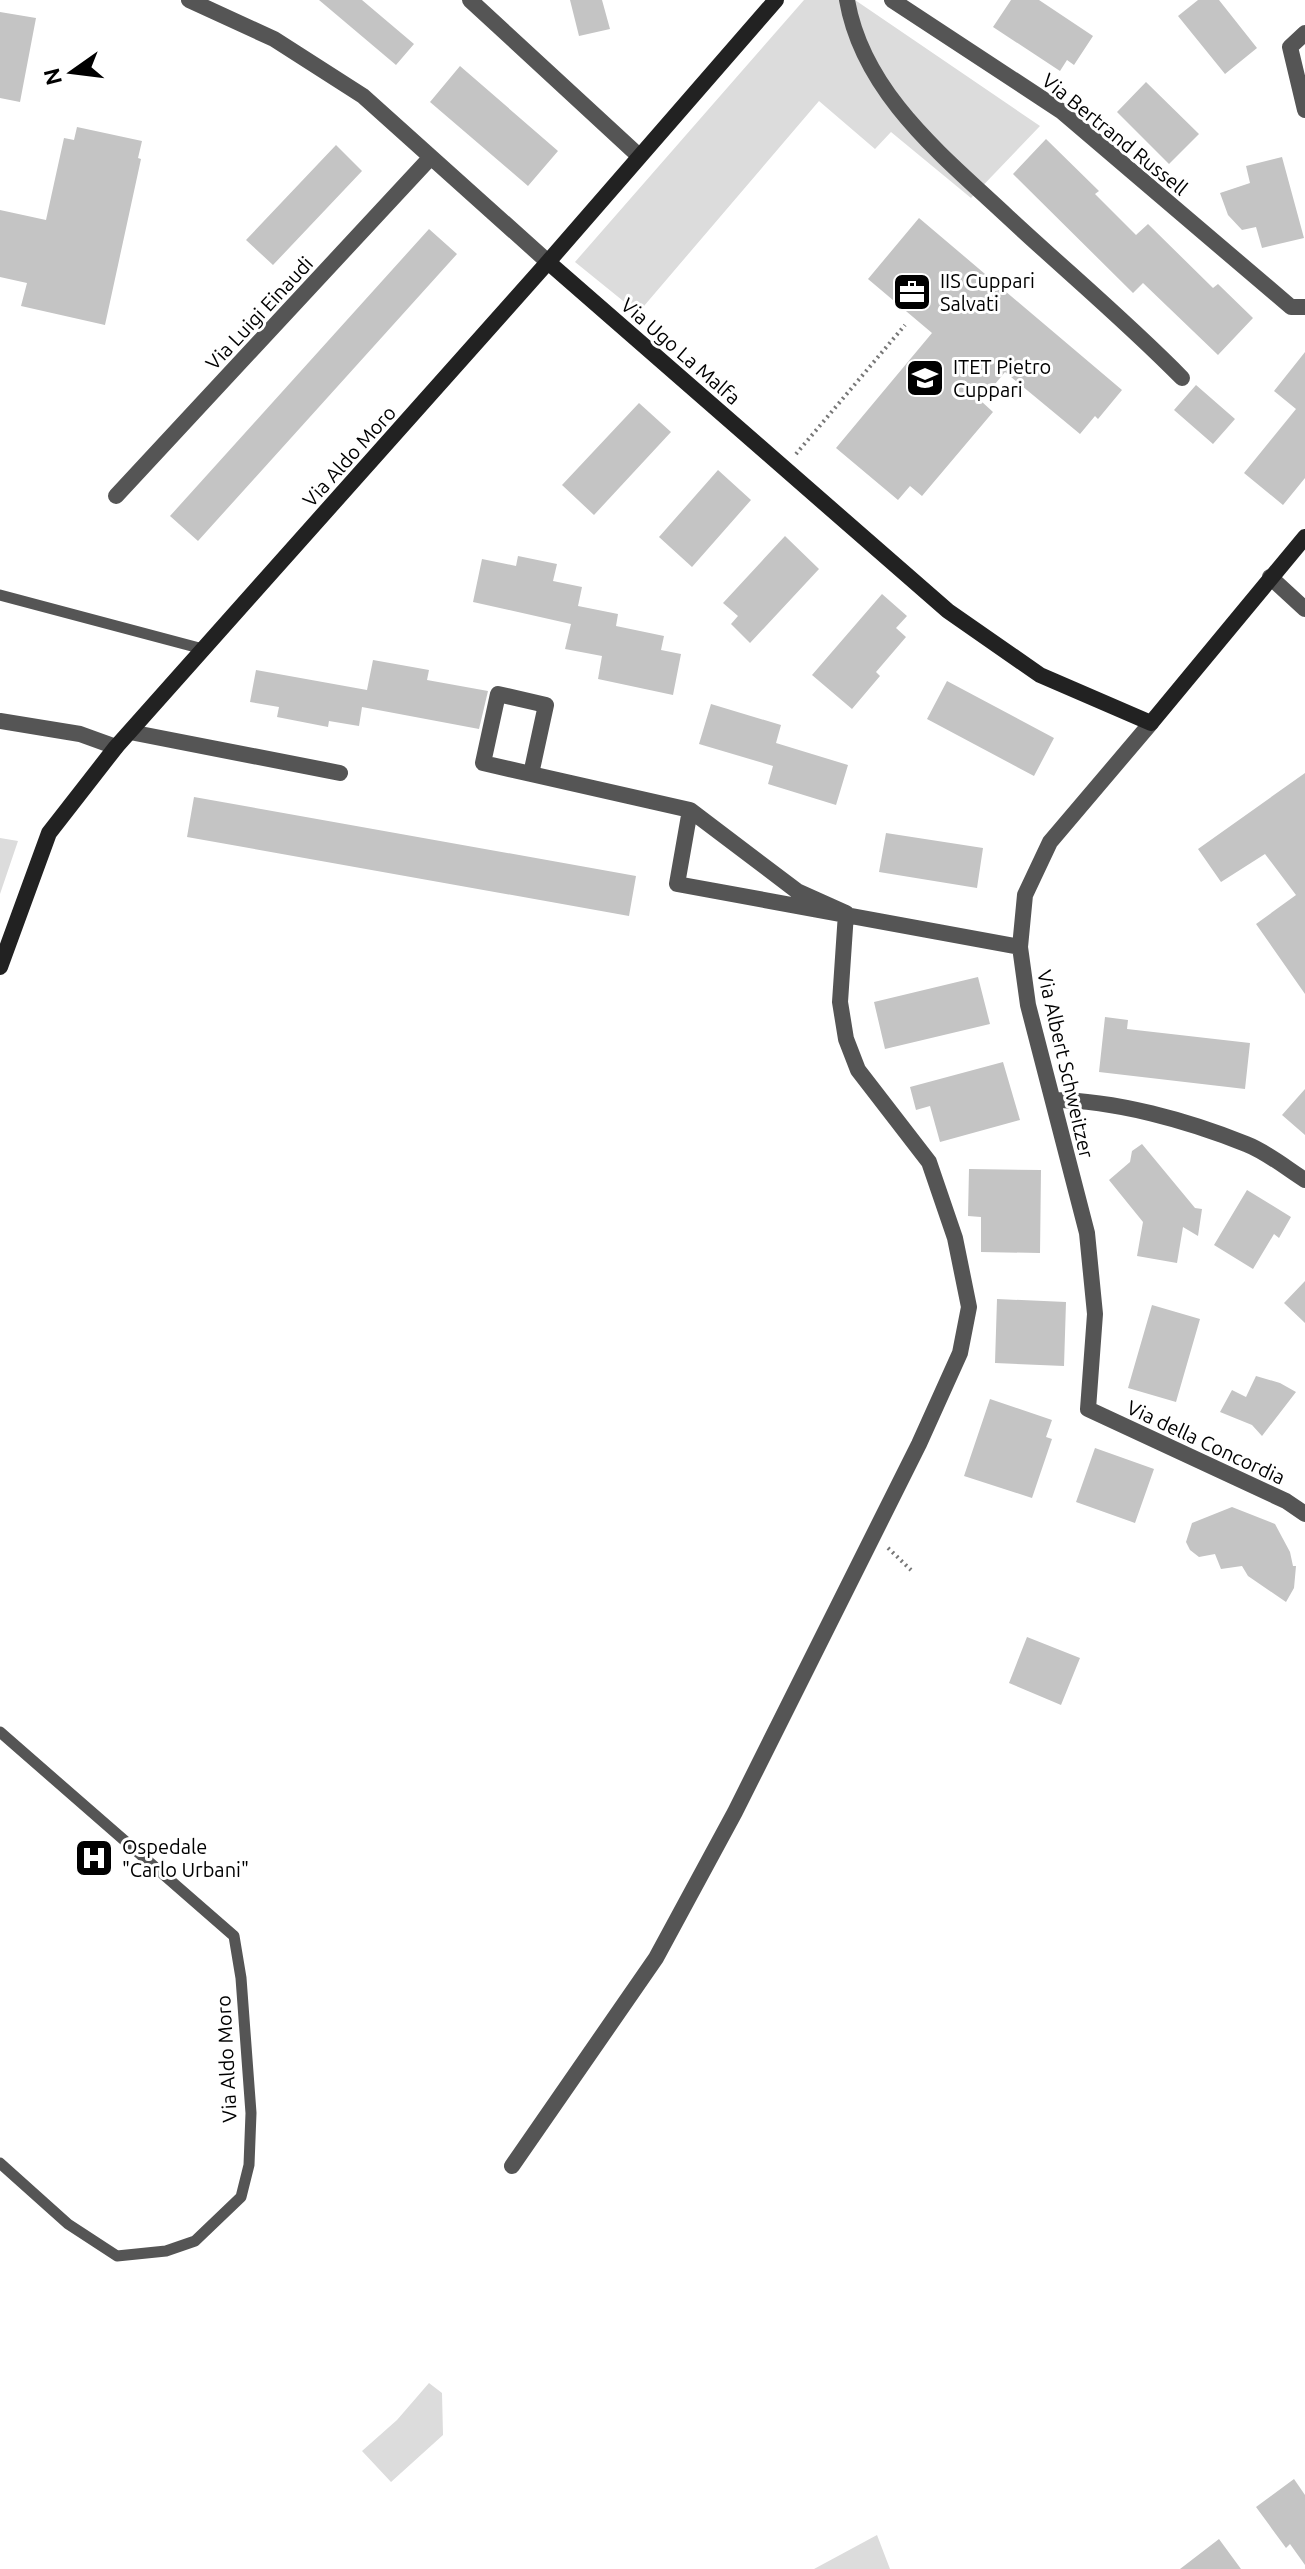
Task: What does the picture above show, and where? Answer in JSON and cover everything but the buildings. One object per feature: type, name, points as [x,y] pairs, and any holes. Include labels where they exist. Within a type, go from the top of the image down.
[{"type":"street","name":"Via Ugo La Malfa","points":[[189,0],[274,39],[363,96],[948,611],[1040,675],[1151,723]]},
{"type":"street","points":[[470,0],[639,156]]},
{"type":"street","name":"Via Aldo Moro","points":[[0,967],[49,833],[116,747],[548,262],[776,0]]},
{"type":"street","points":[[847,0],[860,47],[907,119],[1182,378]]},
{"type":"street","name":"Via Bertrand Russell","points":[[892,0],[1061,111],[1291,307],[1305,307]]},
{"type":"street","points":[[1305,33],[1290,47],[1305,110]]},
{"type":"street","name":"Via Luigi Einaudi","points":[[116,496],[431,157]]},
{"type":"street","name":"Via Albert Schweitzer","points":[[1088,1409],[1095,1314],[1087,1233],[1028,1005],[1020,947],[1025,895],[1050,842],[1305,537]]},
{"type":"street","points":[[1270,577],[1305,609]]},
{"type":"street","points":[[531,774],[546,705],[498,694],[483,763],[531,774],[690,810],[797,891],[846,913]]},
{"type":"street","points":[[0,721],[80,734],[116,747]]},
{"type":"street","points":[[130,732],[340,773]]},
{"type":"street","points":[[690,810],[677,884],[1020,947]]},
{"type":"street","points":[[512,2166],[656,1958],[735,1812],[919,1444],[960,1353],[969,1307],[955,1238],[929,1162],[858,1070],[846,1039],[840,1002],[846,913]]},
{"type":"street","points":[[1053,1100],[1086,1100],[1193,1127],[1249,1145],[1305,1180]]},
{"type":"street","name":"Via della Concordia","points":[[1088,1409],[1286,1501],[1305,1514]]},
{"type":"lane","points":[[0,595],[203,649]]},
{"type":"lane","name":"Via Aldo Moro","points":[[0,1732],[234,1936],[241,1978],[251,2113],[249,2165],[241,2197],[195,2241],[166,2251],[117,2256],[68,2224],[0,2163]]},
{"type":"path","points":[[784,468],[905,325]]},
{"type":"path","points":[[872,1533],[911,1570]]},
{"type":"shaded area","points":[[804,0],[855,0],[1040,126],[971,198],[891,132],[875,149],[819,101],[638,313],[575,262]]},
{"type":"shaded area","points":[[0,838],[18,841],[0,894]]},
{"type":"shaded area","points":[[429,2383],[442,2393],[443,2435],[391,2482],[362,2451],[397,2420]]},
{"type":"shaded area","points":[[877,2535],[890,2569],[814,2569]]},
{"type":"place","name":"IIS Cuppari Salvati","points":[[912,292]]},
{"type":"place","name":"ITET Pietro Cuppari","points":[[925,378]]},
{"type":"place","name":"Ospedale \"Carlo Urbani\"","points":[[94,1858]]}]
